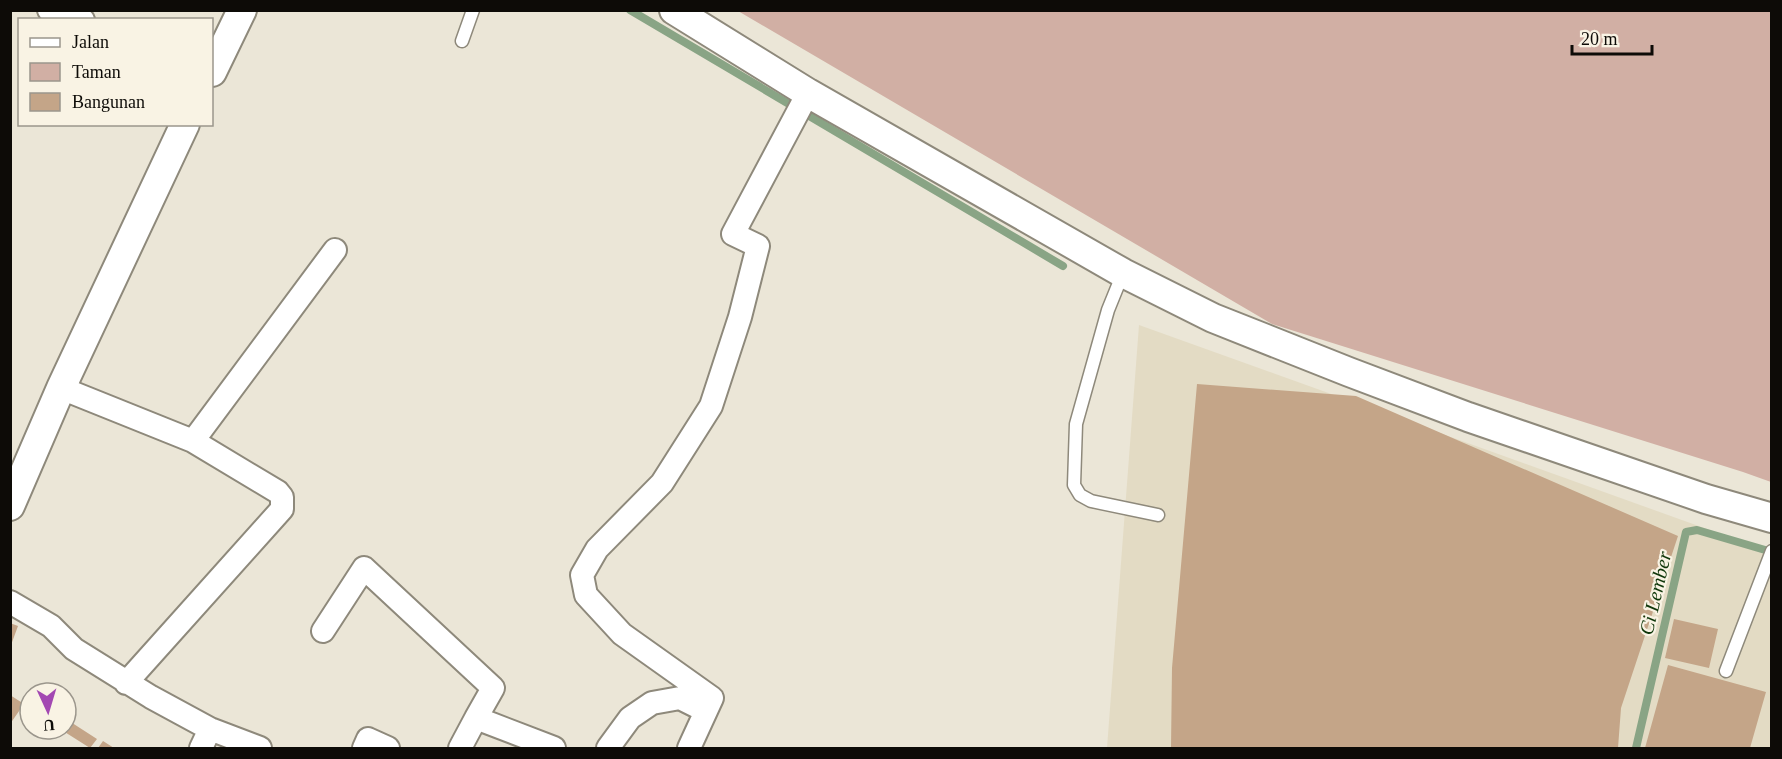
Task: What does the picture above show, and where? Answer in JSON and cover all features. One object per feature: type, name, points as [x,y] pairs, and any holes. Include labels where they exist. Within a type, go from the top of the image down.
[{"type":"street","points":[[50,10],[76,18]]},
{"type":"street","points":[[214,62],[242,10]]},
{"type":"street","points":[[674,10],[801,105],[1223,322],[1468,417],[1706,499],[1772,518]]},
{"type":"street","points":[[689,748],[712,698],[622,634],[586,595],[582,575],[597,549],[662,483],[711,406],[740,317],[758,246],[734,234],[801,105]]},
{"type":"street","points":[[10,506],[61,388],[184,126]]},
{"type":"street","points":[[193,441],[335,250]]},
{"type":"street","points":[[61,388],[193,441],[278,492],[282,497],[282,509],[126,682]]},
{"type":"street","points":[[323,631],[364,568],[493,688],[460,748]]},
{"type":"street","points":[[10,602],[51,626],[74,649],[126,682],[205,739],[260,748]]},
{"type":"street","points":[[608,748],[630,718],[652,704],[680,698],[706,711]]},
{"type":"street","points":[[476,718],[554,748]]},
{"type":"street","points":[[364,748],[368,739],[388,748]]},
{"type":"lane","points":[[462,41],[473,10]]},
{"type":"lane","points":[[1124,273],[1108,310],[1076,424],[1074,485],[1080,495],[1091,501],[1158,515]]},
{"type":"lane","points":[[1726,671],[1769,557]]},
{"type":"shaded area","points":[[1139,325],[1771,552],[1771,748],[1107,748]]},
{"type":"green space","points":[[738,11],[1771,11],[1771,482],[1272,324]]},
{"type":"building","points":[[1197,384],[1356,396],[1678,536],[1621,708],[1618,748],[1171,748],[1172,668]]},
{"type":"building","points":[[1674,619],[1718,629],[1709,668],[1665,658]]},
{"type":"building","points":[[10,623],[18,626],[11,645],[10,645]]},
{"type":"building","points":[[1668,665],[1766,692],[1750,748],[1645,748]]},
{"type":"building","points":[[10,695],[18,700],[18,713],[10,724]]},
{"type":"building","points":[[78,727],[97,739],[90,748],[78,740]]},
{"type":"building","points":[[103,741],[114,748],[98,748]]},
{"type":"waterway","points":[[630,10],[1063,266]]},
{"type":"waterway","name":"Ci Lember","points":[[1636,748],[1686,532],[1697,530],[1772,552]]}]
